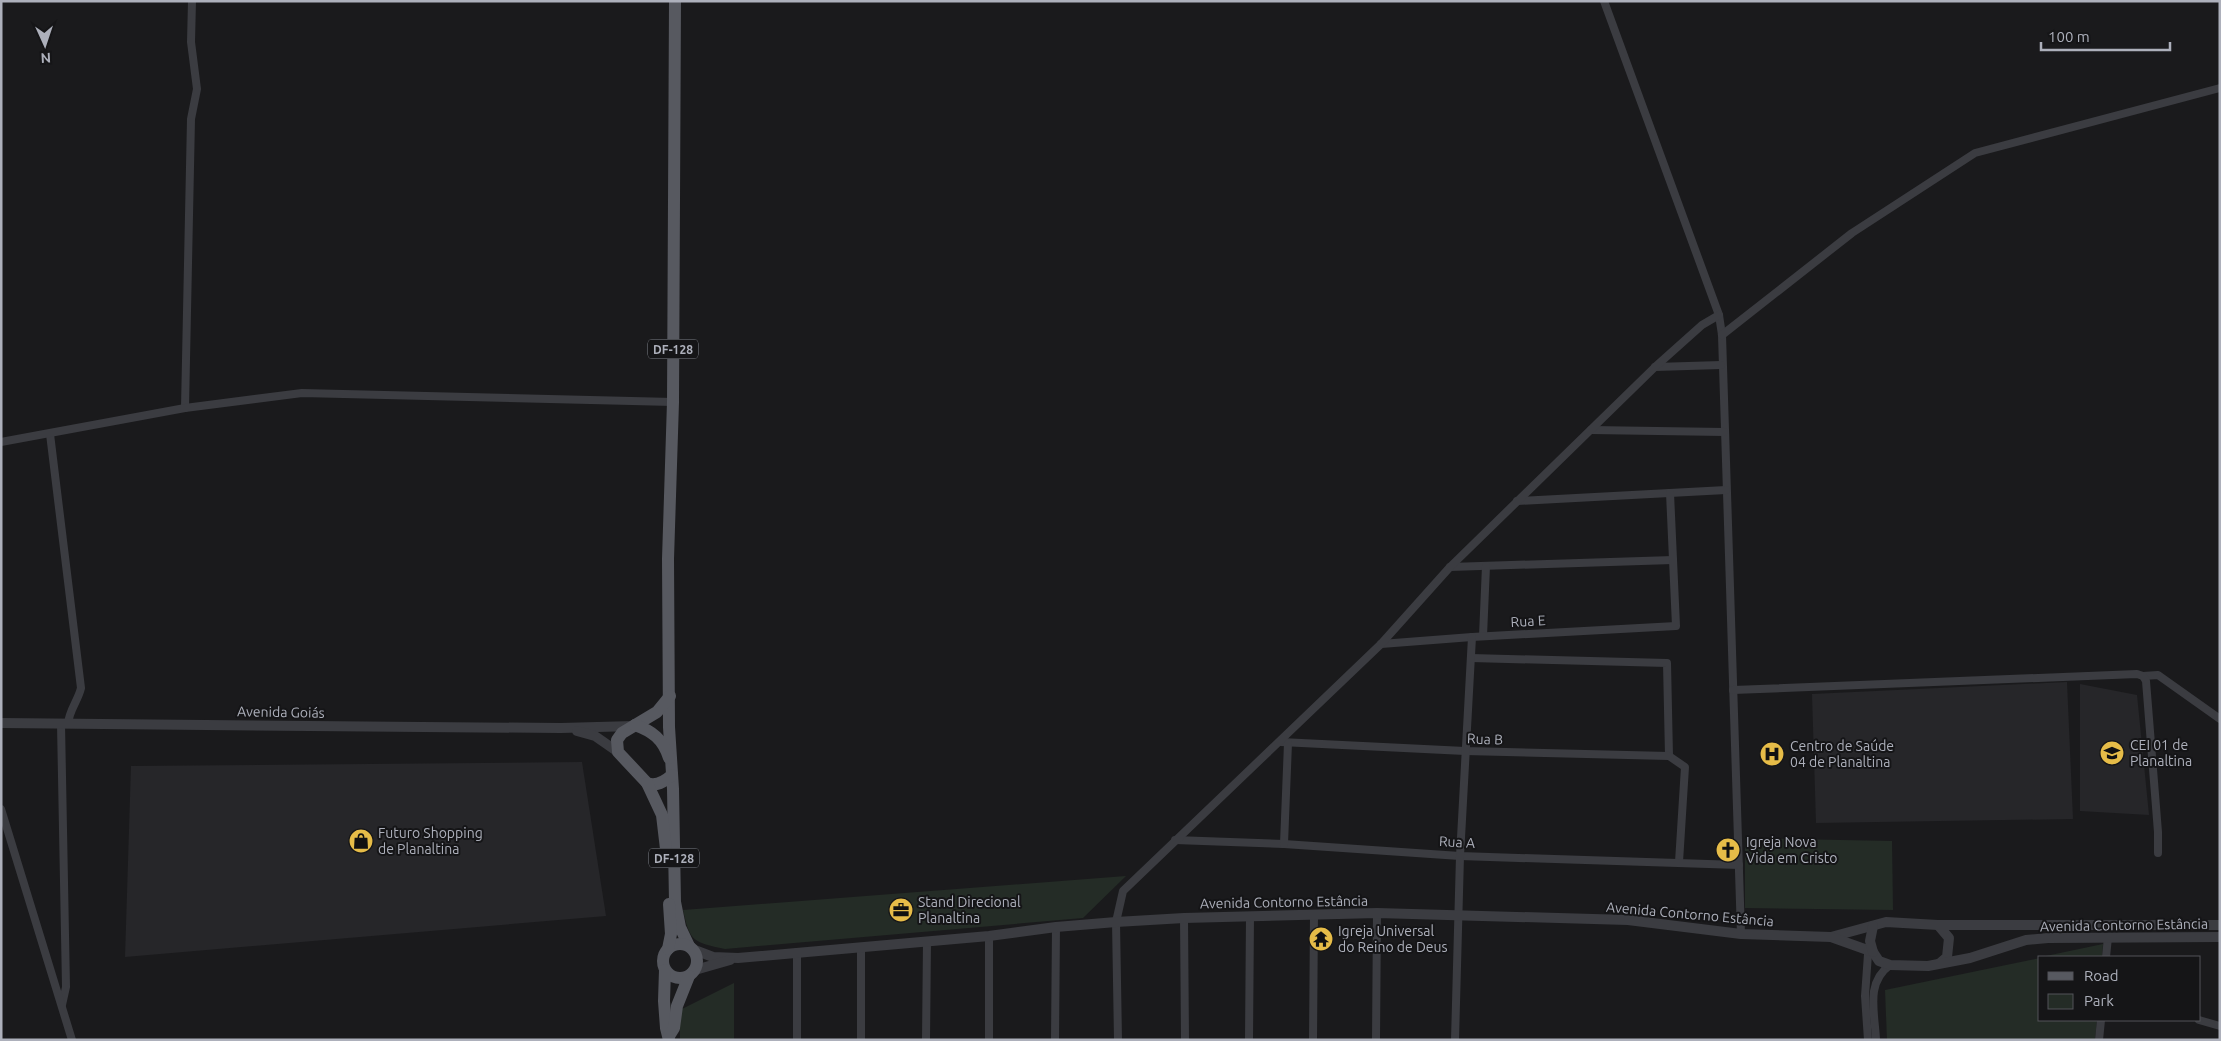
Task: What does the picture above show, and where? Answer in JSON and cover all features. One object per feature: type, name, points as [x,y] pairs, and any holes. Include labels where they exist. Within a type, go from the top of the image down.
[{"type":"main road","name":"DF-128","points":[[669,1038],[674,1028],[677,1006],[692,973],[697,956],[680,927],[675,902],[670,696],[668,558],[673,402],[675,1]]},
{"type":"main road","points":[[618,752],[618,736],[657,712],[670,696]]},
{"type":"main road","points":[[635,726],[649,730],[660,739],[668,754],[672,772],[659,784],[652,785],[646,783]]},
{"type":"main road","name":"DF-128","points":[[618,752],[646,783],[662,815],[666,837],[671,934],[668,949],[663,957],[665,970],[664,1001],[666,1028],[669,1038]]},
{"type":"main road","points":[[668,949],[680,944],[690,947]]},
{"type":"main road","points":[[665,970],[676,978],[692,973]]},
{"type":"street","points":[[185,408],[191,119],[197,89],[191,42],[192,1]]},
{"type":"street","points":[[1604,1],[1719,315],[1722,335],[1741,934]]},
{"type":"street","points":[[1722,335],[1852,233],[1975,153],[2220,88]]},
{"type":"street","points":[[1118,1040],[1116,922],[1123,891],[1175,840],[1284,743],[1381,644],[1450,568],[1655,367],[1702,325],[1719,315]]},
{"type":"street","points":[[1655,367],[1722,365]]},
{"type":"street","points":[[1,442],[185,408],[302,393],[673,402]]},
{"type":"street","points":[[1591,430],[1724,432]]},
{"type":"street","points":[[50,434],[81,688],[79,697],[64,724],[66,987],[62,1005]]},
{"type":"street","points":[[1517,502],[1726,490]]},
{"type":"street","points":[[1450,568],[1673,560],[1670,493]]},
{"type":"street","name":"Rua E","points":[[1381,644],[1484,636],[1676,626],[1673,560]]},
{"type":"street","points":[[1484,636],[1486,566]]},
{"type":"street","points":[[1455,1040],[1460,856],[1472,637]]},
{"type":"street","points":[[1472,658],[1667,663],[1669,756],[1685,767],[1679,862]]},
{"type":"street","points":[[1733,690],[2137,674],[2143,676],[2158,675],[2220,719]]},
{"type":"street","points":[[2143,676],[2146,681],[2158,853]]},
{"type":"street","name":"Avenida Goiás","points":[[1,723],[561,728],[635,726]]},
{"type":"street","name":"Avenida Goiás","points":[[561,728],[595,736],[618,752]]},
{"type":"street","points":[[1284,743],[1284,844]]},
{"type":"street","name":"Rua B","points":[[1284,743],[1465,751],[1669,756]]},
{"type":"street","points":[[1,809],[72,1040]]},
{"type":"street","name":"Rua A","points":[[1175,840],[1284,844],[1460,856],[1739,865]]},
{"type":"street","points":[[1376,1040],[1377,913]]},
{"type":"street","name":"Avenida Contorno Estância","points":[[690,947],[713,957],[738,958],[989,936],[1056,927],[1116,922],[1184,918],[1377,913],[1628,920],[1741,934],[1831,937],[1886,922],[1938,925],[2220,926]]},
{"type":"street","points":[[1313,1040],[1314,915]]},
{"type":"street","points":[[1249,1040],[1250,916]]},
{"type":"street","points":[[1184,918],[1184,1040]]},
{"type":"street","points":[[1938,925],[1949,938],[1947,957],[1940,963]]},
{"type":"street","points":[[1868,1040],[1865,996],[1868,954],[1872,952],[1870,941],[1873,926]]},
{"type":"street","points":[[1055,1040],[1056,927]]},
{"type":"street","points":[[989,936],[989,1040]]},
{"type":"street","name":"Avenida Contorno Estância","points":[[1831,937],[1872,952],[1879,961],[1890,965],[1928,966],[1970,958],[2026,940],[2108,937],[2220,937]]},
{"type":"street","points":[[2106,956],[2108,937]]},
{"type":"street","points":[[926,1040],[927,941]]},
{"type":"street","points":[[861,947],[861,1040]]},
{"type":"street","points":[[797,952],[797,1040]]},
{"type":"street","name":"Avenida Contorno Estância","points":[[692,973],[738,958]]},
{"type":"street","points":[[1876,1040],[1873,988],[1881,972],[1890,965]]},
{"type":"street","points":[[2099,1040],[2101,1021]]},
{"type":"street","points":[[2201,1021],[2220,1026]]},
{"type":"shaded area","points":[[2067,682],[2073,819],[1816,823],[1812,694]]},
{"type":"shaded area","points":[[2080,684],[2137,695],[2149,815],[2080,811]]},
{"type":"shaded area","name":"Futuro Shopping de Planaltina","points":[[582,762],[606,916],[125,957],[131,766]]},
{"type":"green space","points":[[1745,838],[1892,841],[1893,910],[1745,908]]},
{"type":"green space","points":[[1126,876],[1083,918],[725,949],[699,942],[695,939],[688,929],[683,910]]},
{"type":"green space","points":[[2103,944],[2102,956],[2046,956]]},
{"type":"green space","points":[[2038,958],[2038,1021],[2097,1021],[2095,1040],[1887,1040],[1885,990]]},
{"type":"green space","points":[[734,983],[734,1040],[680,1040],[680,1010]]},
{"type":"place","name":"CEI 01 de Planaltina","points":[[2112,753]]},
{"type":"place","name":"Centro de Saúde 04 de Planaltina","points":[[1772,754]]},
{"type":"place","name":"Futuro Shopping de Planaltina","points":[[361,841]]},
{"type":"place","name":"Igreja Nova Vida em Cristo","points":[[1728,850]]},
{"type":"place","name":"Stand Direcional Planaltina","points":[[901,910]]},
{"type":"place","name":"Igreja Universal do Reino de Deus","points":[[1321,939]]}]
